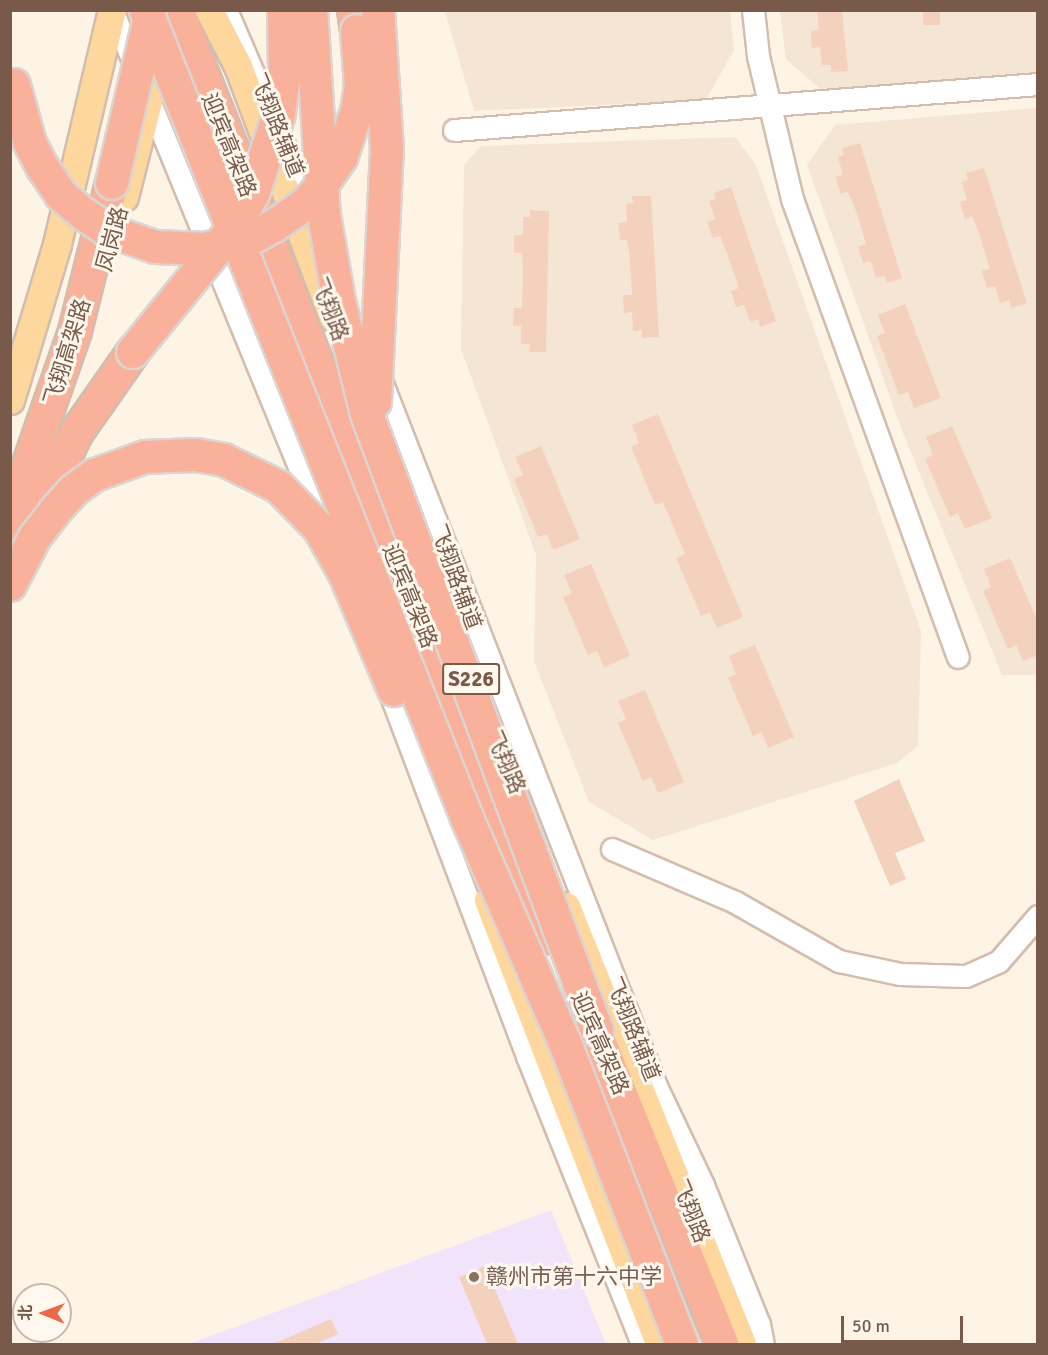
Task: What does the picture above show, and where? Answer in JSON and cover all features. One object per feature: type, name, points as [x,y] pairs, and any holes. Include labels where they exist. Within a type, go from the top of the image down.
[{"type":"highway","points":[[103,181],[130,10]]},
{"type":"highway","points":[[130,10],[225,260],[280,351]]},
{"type":"highway","name":"迎宾高架路","points":[[146,10],[467,818],[565,1043],[682,1344]]},
{"type":"highway","points":[[103,181],[151,10]]},
{"type":"highway","name":"迎宾高架路","points":[[177,10],[524,885],[597,1030],[722,1344]]},
{"type":"highway","points":[[10,579],[28,531],[77,432],[134,352],[233,229],[253,194],[279,114],[285,69],[284,10]]},
{"type":"highway","points":[[311,10],[324,215],[348,342],[367,414],[381,445],[509,800],[597,1030]]},
{"type":"highway","points":[[10,65],[30,143],[62,195],[107,230],[128,238],[155,247],[205,249],[255,236],[290,216],[322,185],[341,158],[361,87],[354,10]]},
{"type":"highway","points":[[378,10],[387,149],[374,390],[381,445]]},
{"type":"highway","name":"飞翔高架路","points":[[10,458],[103,181]]},
{"type":"highway","name":"飞翔高架路","points":[[10,518],[75,331],[103,181]]},
{"type":"highway","points":[[10,585],[35,537],[74,490],[120,464],[145,457],[196,455],[233,464],[279,486],[319,528],[345,574],[448,825],[565,1043]]},
{"type":"highway","points":[[684,1245],[728,1344]]},
{"type":"highway","points":[[649,1261],[677,1344]]},
{"type":"main road","points":[[10,400],[57,244],[112,10]]},
{"type":"main road","name":"S226","points":[[130,10],[399,663],[659,1344]]},
{"type":"main road","name":"凤岗路","points":[[10,546],[60,416],[105,269],[157,75],[169,10]]},
{"type":"main road","name":"飞翔路","points":[[209,10],[238,66],[455,640],[620,1035],[741,1344]]},
{"type":"street","points":[[112,10],[382,672],[527,1056],[642,1344]]},
{"type":"street","name":"飞翔路辅道","points":[[226,10],[251,61],[417,469],[473,626],[656,1086],[703,1185],[763,1344]]},
{"type":"street","points":[[753,10],[770,105],[792,199],[958,657]]},
{"type":"street","points":[[454,130],[1038,84]]},
{"type":"street","points":[[612,849],[735,902],[839,961],[900,974],[966,976],[999,961],[1038,916]]},
{"type":"shaded area","points":[[445,11],[730,11],[734,50],[706,100],[474,111]]},
{"type":"shaded area","points":[[780,11],[1037,11],[1037,76],[820,89],[786,59]]},
{"type":"shaded area","points":[[1037,108],[1037,675],[1002,675],[901,428],[807,165],[835,125]]},
{"type":"shaded area","points":[[735,137],[756,165],[921,631],[918,746],[897,763],[653,840],[589,802],[534,661],[536,555],[461,349],[464,165],[481,146]]},
{"type":"shaded area","name":"赣州市第十六中学","points":[[551,1210],[606,1344],[189,1344]]},
{"type":"building","points":[[842,10],[848,71],[831,72],[831,65],[822,65],[820,47],[812,48],[811,31],[819,30],[817,11]]},
{"type":"building","points":[[923,10],[940,10],[940,25],[923,25]]},
{"type":"building","points":[[860,143],[902,278],[887,283],[885,276],[876,278],[871,261],[863,263],[858,247],[866,244],[855,208],[848,192],[841,194],[835,177],[843,175],[838,157],[844,155],[842,148]]},
{"type":"building","points":[[984,168],[1027,303],[1011,308],[1009,300],[1000,303],[995,286],[987,288],[982,271],[990,269],[979,233],[972,216],[965,219],[960,202],[967,200],[962,182],[968,180],[966,173]]},
{"type":"building","points":[[731,187],[776,321],[760,327],[758,319],[750,322],[744,305],[736,307],[731,291],[739,288],[720,236],[713,238],[707,222],[715,219],[709,201],[716,199],[714,193]]},
{"type":"building","points":[[632,196],[651,196],[659,337],[642,338],[642,330],[633,331],[632,312],[624,313],[623,295],[632,295],[630,258],[627,240],[620,240],[618,223],[627,222],[626,204],[633,203]]},
{"type":"building","points":[[530,210],[549,211],[546,352],[529,352],[530,344],[521,344],[521,326],[513,326],[514,308],[522,308],[523,271],[522,253],[514,253],[514,235],[523,235],[523,217],[530,217]]},
{"type":"building","points":[[905,304],[941,398],[914,408],[908,392],[899,395],[877,336],[885,333],[878,315]]},
{"type":"building","points":[[658,414],[743,617],[717,628],[710,612],[701,616],[676,558],[685,554],[663,502],[655,505],[631,447],[639,443],[632,425]]},
{"type":"building","points":[[952,426],[992,518],[965,529],[958,513],[950,517],[925,459],[933,455],[926,437]]},
{"type":"building","points":[[541,446],[580,539],[553,550],[547,534],[538,537],[514,479],[523,475],[515,457]]},
{"type":"building","points":[[1010,558],[1038,622],[1038,655],[1023,661],[1016,645],[1008,649],[983,591],[991,587],[984,569]]},
{"type":"building","points":[[591,564],[630,656],[604,667],[597,651],[588,655],[563,597],[572,593],[564,575]]},
{"type":"building","points":[[755,645],[794,737],[768,748],[761,732],[753,736],[728,678],[736,674],[729,656]]},
{"type":"building","points":[[645,690],[684,782],[658,793],[651,777],[643,781],[618,723],[626,719],[618,701]]},
{"type":"building","points":[[899,779],[925,841],[895,853],[906,879],[890,886],[854,801]]},
{"type":"building","points":[[492,1263],[501,1284],[494,1287],[518,1344],[487,1344],[459,1277]]},
{"type":"building","points":[[331,1319],[338,1334],[316,1344],[273,1344]]},
{"type":"place","name":"赣州市第十六中学","points":[[474,1277]]}]
